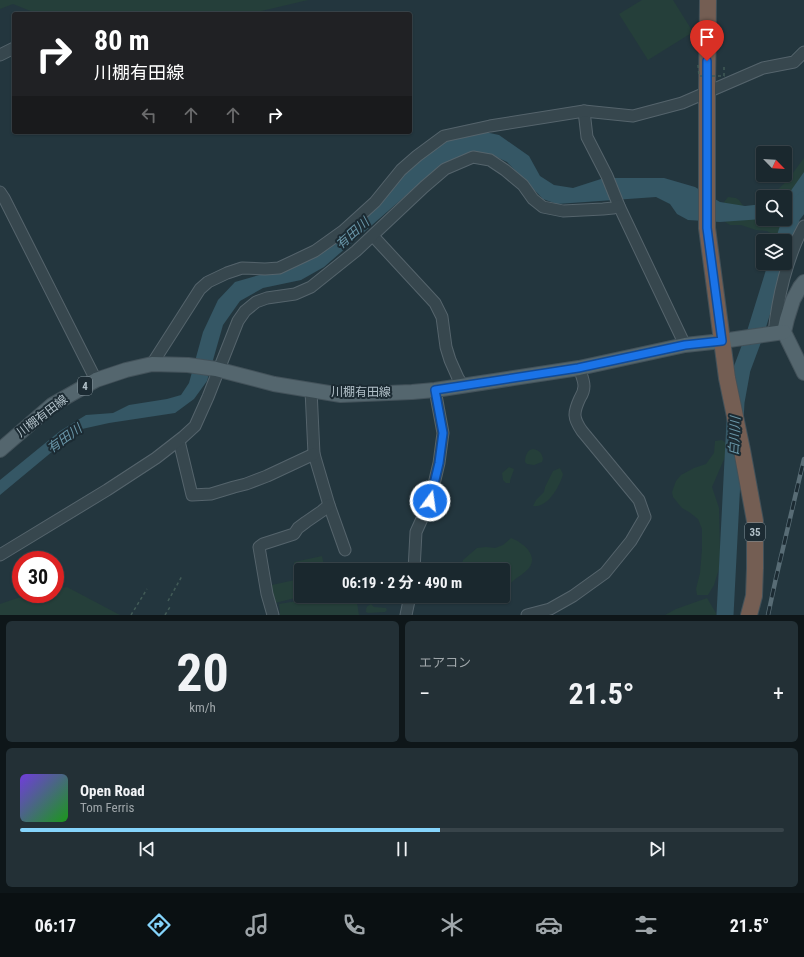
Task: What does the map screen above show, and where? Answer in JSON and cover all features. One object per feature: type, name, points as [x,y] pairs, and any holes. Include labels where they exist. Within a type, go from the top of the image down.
[{"type":"highway","name":"35","points":[[708,0],[706,92],[707,228],[727,378],[755,521],[754,596],[749,615]]},
{"type":"main road","points":[[803,285],[793,300],[789,313],[779,333],[804,374]]},
{"type":"main road","name":"川棚有田線","points":[[0,450],[52,405],[96,380],[126,370],[152,364],[188,365],[218,369],[274,384],[341,395],[412,392],[463,386],[578,368],[685,345],[779,333]]},
{"type":"street","points":[[0,55],[12,49]]},
{"type":"street","points":[[152,364],[200,289],[208,282],[226,272],[242,268],[279,268],[315,251],[343,231],[375,202],[401,170],[444,136],[490,126],[584,111],[633,116],[682,103],[763,68],[794,62],[804,52]]},
{"type":"street","points":[[584,111],[587,137],[607,176],[619,206],[685,345]]},
{"type":"street","points":[[0,555],[107,490],[179,441],[195,426],[238,322],[245,311],[256,302],[267,298],[295,294],[311,287],[373,236],[404,205],[444,169],[473,157],[490,160],[523,185],[533,199],[543,207],[563,211],[603,209],[619,206]]},
{"type":"street","points":[[0,192],[8,205],[96,380]]},
{"type":"street","points":[[779,333],[775,315],[791,252],[804,226]]},
{"type":"street","points":[[373,236],[435,302],[442,317],[446,347],[450,360],[463,386]]},
{"type":"street","points":[[527,615],[550,609],[573,596],[605,573],[631,541],[645,517],[639,500],[577,425],[575,411],[584,390],[584,384],[578,368]]},
{"type":"street","points":[[311,390],[314,454],[329,505],[345,550]]},
{"type":"street","points":[[414,563],[416,532],[430,501],[439,463],[443,433],[435,390]]},
{"type":"street","points":[[179,441],[192,495],[211,494],[246,484],[314,454]]},
{"type":"street","points":[[273,615],[267,594],[259,547],[263,544],[294,534],[298,528],[329,505]]},
{"type":"street","points":[[406,615],[409,603]]},
{"type":"path","points":[[698,65],[699,76],[724,76],[724,65]]},
{"type":"path","points":[[168,601],[182,576]]},
{"type":"path","points":[[131,615],[147,589]]},
{"type":"path","points":[[164,615],[170,607]]},
{"type":"green space","points":[[0,0],[308,0],[257,12],[33,12],[13,4],[0,9]]},
{"type":"green space","points":[[642,0],[673,0],[693,32],[648,60],[619,14]]},
{"type":"green space","points":[[804,158],[804,190],[792,203],[792,190],[777,190],[786,182],[792,182],[792,174]]},
{"type":"green space","points":[[728,197],[736,198],[744,207],[756,215],[756,226],[782,226],[782,231],[779,234],[773,234],[767,231],[756,230],[741,225],[730,225],[725,222],[724,202]]},
{"type":"green space","points":[[722,440],[727,444],[725,457],[712,487],[719,508],[719,569],[714,585],[708,595],[697,595],[696,589],[700,573],[702,549],[702,529],[698,519],[682,508],[673,497],[672,492],[676,481],[681,475],[706,464],[714,453],[715,441]]},
{"type":"green space","points":[[533,449],[541,453],[543,459],[542,462],[534,465],[527,464],[525,462],[526,456],[529,451]]},
{"type":"green space","points":[[509,467],[514,469],[510,483],[506,483],[503,480],[502,473]]},
{"type":"green space","points":[[560,468],[563,474],[556,490],[544,504],[533,506],[536,500],[544,492],[553,471]]},
{"type":"green space","points":[[511,538],[524,546],[531,554],[532,558],[532,563],[529,568],[510,584],[510,563],[462,563],[463,560],[477,548],[495,548],[503,545]]},
{"type":"green space","points":[[322,556],[324,563],[294,563]]},
{"type":"green space","points":[[294,580],[294,598],[271,604],[267,586]]},
{"type":"green space","points":[[67,587],[120,615],[0,615],[0,604],[12,600],[12,603],[64,603],[64,588]]},
{"type":"green space","points":[[707,598],[716,615],[665,615],[676,609]]},
{"type":"green space","points":[[294,602],[294,603],[357,603],[359,615],[280,615],[279,604]]},
{"type":"green space","points":[[371,604],[374,607],[386,608],[387,610],[385,612],[368,613],[366,612],[367,608]]},
{"type":"water","name":"有田川","points":[[485,132],[499,135],[529,156],[540,176],[554,185],[573,188],[604,178],[664,178],[695,187],[720,202],[745,206],[756,205],[756,219],[720,222],[688,220],[677,214],[670,204],[656,197],[557,204],[543,199],[507,162],[490,154],[466,154],[440,167],[324,267],[301,280],[263,288],[240,301],[223,325],[207,381],[194,399],[175,413],[109,423],[82,429],[0,495],[0,480],[60,431],[86,415],[113,413],[129,405],[167,399],[181,395],[189,383],[203,332],[218,300],[235,282],[263,274],[293,268],[339,239],[418,161],[439,143]]},
{"type":"water","points":[[804,172],[804,207],[792,216],[792,190]]},
{"type":"waterway","name":"有田川","points":[[786,234],[792,216],[804,200]]},
{"type":"waterway","name":"白川川","points":[[725,615],[736,402],[742,369],[755,334],[775,270]]},
{"type":"railway","points":[[768,615],[804,459]]},
{"type":"route","points":[[430,501],[439,463],[443,433],[435,390],[578,368],[685,345],[722,341],[707,228],[707,61]]}]
